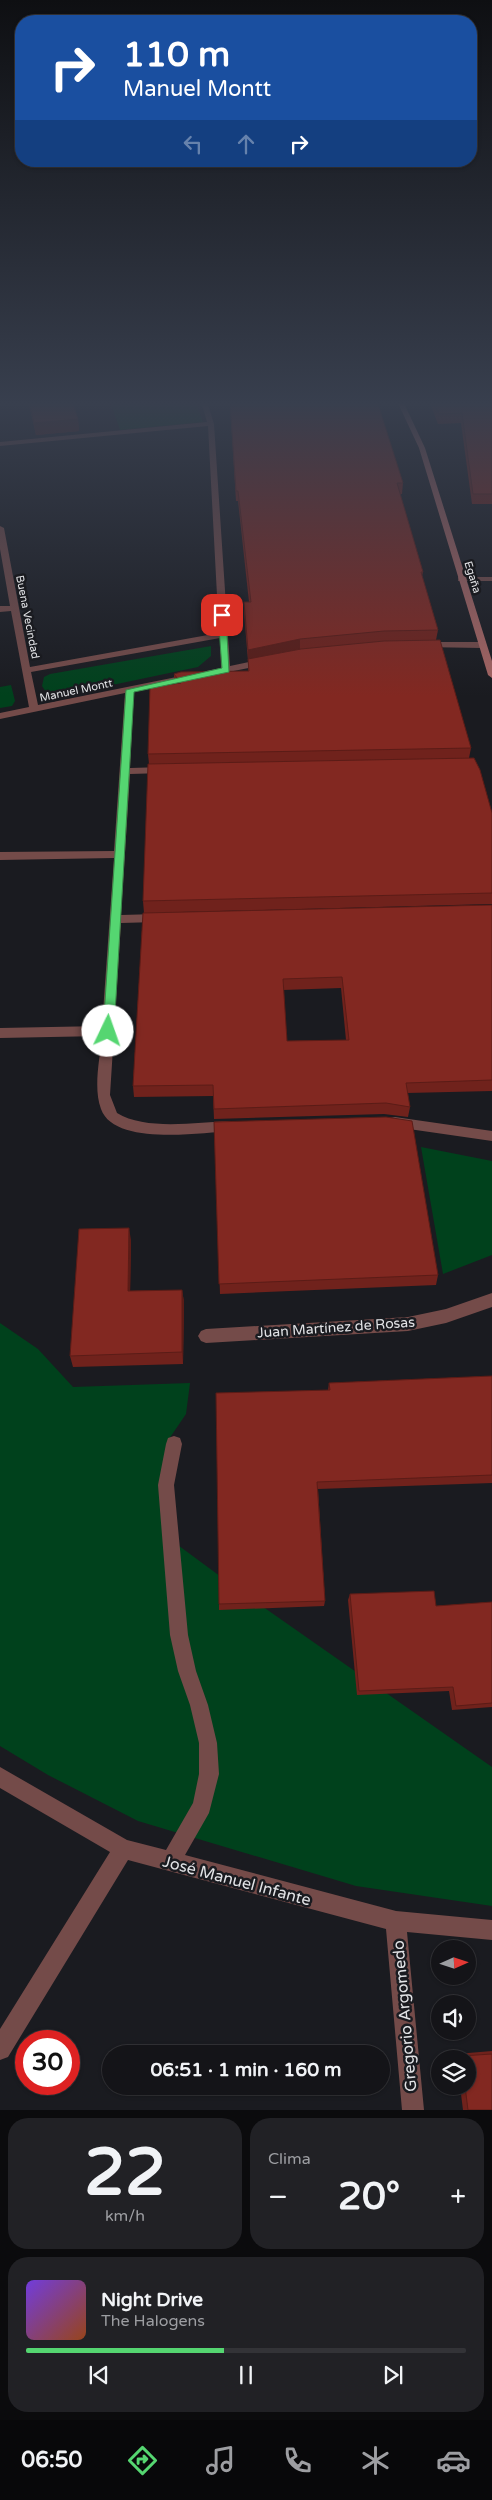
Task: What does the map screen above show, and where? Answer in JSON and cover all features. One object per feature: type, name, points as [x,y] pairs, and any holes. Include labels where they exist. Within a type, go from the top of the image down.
[{"type":"main road","name":"Egaña","points":[[437,499],[492,675]]},
{"type":"street","points":[[215,499],[226,670]]},
{"type":"street","name":"Buena Vecindad","points":[[0,528],[34,710]]},
{"type":"street","points":[[461,579],[492,579]]},
{"type":"street","points":[[0,609],[15,608]]},
{"type":"street","points":[[27,670],[223,634]]},
{"type":"street","points":[[412,646],[482,645]]},
{"type":"street","name":"Manuel Montt","points":[[0,716],[272,660]]},
{"type":"street","points":[[130,690],[104,1095],[107,1110],[113,1118],[128,1126],[152,1128],[240,1126]]},
{"type":"street","points":[[124,771],[174,770]]},
{"type":"street","points":[[0,856],[119,854]]},
{"type":"street","points":[[115,919],[165,918]]},
{"type":"street","points":[[0,1033],[108,1031]]},
{"type":"street","points":[[384,1121],[492,1136]]},
{"type":"street","name":"Juan Martínez de Rosas","points":[[206,1336],[408,1324],[446,1316],[492,1300]]},
{"type":"street","points":[[170,1862],[202,1806],[209,1774],[206,1734],[200,1704],[187,1671],[179,1635],[166,1485],[174,1444]]},
{"type":"street","name":"José Manuel Infante","points":[[0,1777],[123,1849],[396,1921],[492,1930]]},
{"type":"street","points":[[0,2050],[123,1849]]},
{"type":"street","name":"Gregorio Argomedo","points":[[396,1921],[413,2110]]},
{"type":"green space","points":[[211,646],[211,656],[198,667],[55,697],[48,695],[42,686],[44,677],[50,674]]},
{"type":"green space","points":[[11,685],[15,701],[12,706],[0,708],[0,687]]},
{"type":"green space","points":[[421,1147],[492,1161],[492,1255],[443,1274]]},
{"type":"green space","points":[[0,1323],[38,1349],[73,1387],[190,1383],[186,1414],[169,1439],[167,1537],[232,1585],[492,1767],[492,1906],[356,1886],[138,1821],[48,1775],[0,1746]]},
{"type":"building","points":[[239,499],[402,499],[438,630],[384,631],[300,639],[248,650],[244,602],[251,602]]},
{"type":"building","points":[[440,640],[471,748],[148,754],[150,687],[181,683],[174,674],[181,672],[249,671],[248,659],[301,649],[384,641]]},
{"type":"building","points":[[474,758],[480,770],[492,813],[492,893],[143,901],[148,764]]},
{"type":"building","points":[[492,905],[492,1080],[406,1083],[410,1107],[386,1103],[214,1109],[213,1085],[133,1086],[143,913]],"holes":[[[342,977],[349,1040],[287,1041],[283,979]]]},
{"type":"building","points":[[386,1117],[412,1121],[438,1275],[219,1284],[214,1122]]},
{"type":"building","points":[[129,1228],[128,1291],[182,1290],[182,1352],[70,1356],[79,1229]]},
{"type":"building","points":[[492,1376],[492,1475],[317,1482],[325,1601],[219,1604],[216,1393],[330,1390],[329,1383]]},
{"type":"building","points":[[434,1591],[436,1606],[492,1602],[492,1703],[456,1706],[453,1687],[359,1691],[350,1594]]},
{"type":"building","points":[[492,2054],[492,2110],[468,2110],[466,2095],[476,2095],[476,2055]]},
{"type":"route","points":[[108,1031],[130,690],[226,670],[222,615]]}]
